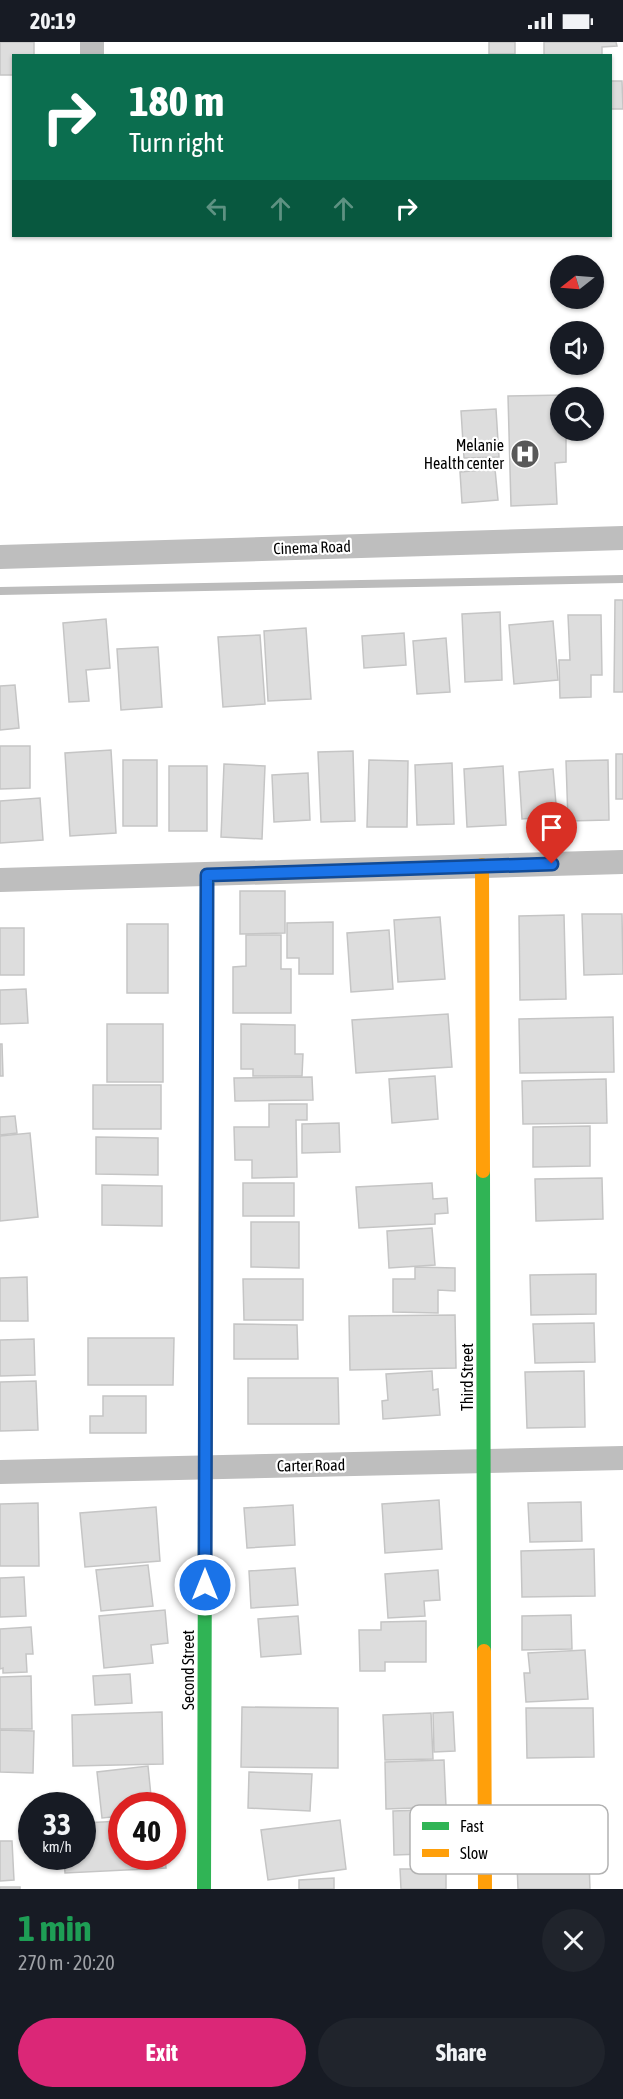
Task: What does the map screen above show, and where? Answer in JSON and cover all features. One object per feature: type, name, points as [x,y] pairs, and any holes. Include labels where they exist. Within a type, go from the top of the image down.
[{"type":"street","name":"Cinema Road","points":[[0,557],[623,538]]},
{"type":"street","points":[[0,880],[623,862]]},
{"type":"street","name":"Third Street","points":[[482,865],[485,1805]]},
{"type":"street","name":"Second Street","points":[[204,1889],[207,875]]},
{"type":"street","name":"Carter Road","points":[[0,1472],[623,1458]]},
{"type":"street","name":"Third Street","points":[[485,1874],[485,1889]]},
{"type":"building","points":[[0,42],[34,42],[34,54],[12,54],[12,75],[0,75]]},
{"type":"building","points":[[489,42],[515,42],[515,54],[489,54]]},
{"type":"building","points":[[544,42],[616,42],[617,46],[602,47],[602,54],[544,54]]},
{"type":"building","points":[[612,81],[622,81],[623,109],[612,109]]},
{"type":"building","points":[[550,395],[550,441],[566,441],[566,462],[555,463],[557,504],[511,506],[508,396]]},
{"type":"building","points":[[496,409],[499,457],[464,458],[461,411]]},
{"type":"building","points":[[495,469],[498,500],[462,503],[460,472]]},
{"type":"building","points":[[615,600],[623,600],[623,692],[614,692]]},
{"type":"building","points":[[500,612],[502,680],[465,682],[462,614]]},
{"type":"building","points":[[568,615],[601,615],[602,675],[591,675],[591,697],[560,698],[559,660],[570,660]]},
{"type":"building","points":[[106,619],[110,668],[86,670],[89,701],[69,702],[63,623]]},
{"type":"building","points":[[553,621],[558,680],[514,684],[509,625]]},
{"type":"building","points":[[306,628],[311,699],[268,701],[264,631]]},
{"type":"building","points":[[404,633],[406,665],[364,668],[362,636]]},
{"type":"building","points":[[260,635],[265,704],[223,707],[218,637]]},
{"type":"building","points":[[446,638],[450,692],[417,694],[413,641]]},
{"type":"building","points":[[158,647],[162,707],[121,710],[117,649]]},
{"type":"building","points":[[15,685],[19,728],[0,730],[0,686]]},
{"type":"building","points":[[0,746],[30,746],[30,788],[0,789]]},
{"type":"building","points":[[111,750],[116,833],[70,836],[65,753]]},
{"type":"building","points":[[353,751],[355,821],[321,822],[318,752]]},
{"type":"building","points":[[616,754],[623,754],[623,799],[616,799]]},
{"type":"building","points":[[123,760],[157,760],[157,826],[123,826]]},
{"type":"building","points":[[369,760],[408,761],[407,827],[367,827]]},
{"type":"building","points":[[608,760],[609,820],[568,821],[566,761]]},
{"type":"building","points":[[452,763],[454,824],[417,825],[415,765]]},
{"type":"building","points":[[224,764],[265,766],[262,839],[221,837]]},
{"type":"building","points":[[169,766],[207,766],[207,831],[169,831]]},
{"type":"building","points":[[503,766],[506,825],[467,827],[464,769]]},
{"type":"building","points":[[553,769],[557,816],[522,819],[519,772]]},
{"type":"building","points":[[308,773],[310,820],[274,822],[272,775]]},
{"type":"building","points":[[40,798],[43,840],[0,843],[0,801]]},
{"type":"building","points":[[240,891],[285,891],[285,933],[240,934]]},
{"type":"building","points":[[582,914],[622,914],[623,974],[584,975]]},
{"type":"building","points":[[564,915],[566,999],[520,1000],[519,916]]},
{"type":"building","points":[[440,917],[445,979],[398,982],[394,920]]},
{"type":"building","points":[[333,922],[333,974],[299,974],[299,958],[287,958],[287,923]]},
{"type":"building","points":[[127,924],[168,924],[168,993],[127,993]]},
{"type":"building","points":[[0,928],[24,928],[24,975],[0,975]]},
{"type":"building","points":[[389,930],[393,989],[351,992],[347,933]]},
{"type":"building","points":[[246,935],[281,935],[281,969],[291,969],[291,1013],[233,1013],[233,967],[246,966]]},
{"type":"building","points":[[26,989],[28,1023],[0,1024],[0,990]]},
{"type":"building","points":[[448,1014],[452,1067],[356,1073],[352,1020]]},
{"type":"building","points":[[613,1017],[614,1072],[520,1073],[519,1019]]},
{"type":"building","points":[[107,1024],[163,1024],[163,1082],[107,1082]]},
{"type":"building","points":[[241,1024],[295,1025],[295,1054],[303,1054],[302,1076],[253,1076],[253,1069],[241,1069]]},
{"type":"building","points":[[0,1044],[2,1044],[3,1076],[0,1076]]},
{"type":"building","points":[[435,1076],[438,1119],[392,1123],[389,1079]]},
{"type":"building","points":[[312,1077],[313,1100],[235,1101],[234,1078]]},
{"type":"building","points":[[606,1079],[607,1123],[523,1124],[522,1081]]},
{"type":"building","points":[[93,1085],[161,1085],[161,1129],[93,1129]]},
{"type":"building","points":[[269,1104],[307,1104],[307,1120],[296,1120],[297,1177],[252,1178],[252,1160],[235,1160],[234,1127],[269,1127]]},
{"type":"building","points":[[15,1116],[17,1133],[0,1135],[0,1117]]},
{"type":"building","points":[[339,1123],[340,1152],[302,1153],[302,1124]]},
{"type":"building","points":[[590,1126],[590,1166],[533,1167],[533,1127]]},
{"type":"building","points":[[30,1133],[38,1217],[0,1221],[0,1136]]},
{"type":"building","points":[[96,1137],[158,1138],[158,1175],[96,1174]]},
{"type":"building","points":[[602,1178],[603,1219],[536,1221],[535,1179]]},
{"type":"building","points":[[243,1183],[294,1183],[294,1216],[243,1216]]},
{"type":"building","points":[[432,1183],[433,1199],[447,1198],[448,1213],[435,1214],[435,1224],[359,1228],[356,1187]]},
{"type":"building","points":[[102,1185],[162,1186],[162,1226],[102,1225]]},
{"type":"building","points":[[251,1222],[299,1222],[299,1268],[251,1267]]},
{"type":"building","points":[[432,1228],[435,1265],[389,1268],[387,1231]]},
{"type":"building","points":[[415,1267],[455,1268],[455,1291],[438,1290],[438,1313],[393,1312],[393,1279],[415,1279]]},
{"type":"building","points":[[596,1274],[596,1314],[531,1315],[530,1275]]},
{"type":"building","points":[[27,1277],[28,1321],[0,1321],[0,1278]]},
{"type":"building","points":[[243,1279],[303,1279],[303,1320],[244,1320]]},
{"type":"building","points":[[455,1315],[456,1368],[350,1370],[349,1316]]},
{"type":"building","points":[[594,1323],[595,1362],[535,1363],[533,1324]]},
{"type":"building","points":[[234,1324],[297,1325],[298,1359],[234,1359]]},
{"type":"building","points":[[88,1338],[174,1338],[173,1385],[88,1385]]},
{"type":"building","points":[[34,1339],[35,1375],[0,1376],[0,1340]]},
{"type":"building","points":[[432,1371],[433,1390],[438,1389],[440,1415],[383,1419],[382,1401],[388,1400],[386,1374]]},
{"type":"building","points":[[584,1371],[585,1427],[527,1428],[525,1372]]},
{"type":"building","points":[[248,1378],[338,1378],[339,1424],[248,1424]]},
{"type":"building","points":[[36,1381],[38,1430],[0,1431],[0,1382]]},
{"type":"building","points":[[103,1396],[146,1396],[146,1433],[90,1433],[90,1416],[103,1416]]},
{"type":"building","points":[[439,1500],[442,1549],[385,1553],[382,1504]]},
{"type":"building","points":[[581,1502],[582,1541],[530,1542],[528,1503]]},
{"type":"building","points":[[38,1503],[39,1566],[0,1566],[0,1504]]},
{"type":"building","points":[[293,1505],[295,1545],[247,1548],[244,1508]]},
{"type":"building","points":[[156,1507],[160,1561],[85,1567],[80,1513]]},
{"type":"building","points":[[594,1549],[595,1596],[522,1597],[521,1551]]},
{"type":"building","points":[[148,1565],[153,1606],[101,1611],[96,1570]]},
{"type":"building","points":[[295,1568],[298,1605],[251,1608],[249,1571]]},
{"type":"building","points":[[438,1570],[440,1600],[424,1601],[425,1616],[388,1618],[385,1574]]},
{"type":"building","points":[[24,1577],[26,1616],[0,1617],[0,1578]]},
{"type":"building","points":[[165,1610],[168,1643],[151,1645],[153,1663],[104,1668],[99,1616]]},
{"type":"building","points":[[571,1615],[572,1649],[522,1650],[522,1616]]},
{"type":"building","points":[[298,1616],[301,1654],[261,1657],[258,1619]]},
{"type":"building","points":[[426,1621],[426,1662],[385,1662],[385,1671],[360,1671],[359,1630],[381,1630],[381,1622]]},
{"type":"building","points":[[31,1627],[33,1654],[26,1654],[27,1672],[3,1673],[3,1668],[0,1669],[0,1629]]},
{"type":"building","points":[[585,1650],[588,1699],[526,1702],[524,1673],[530,1673],[528,1653]]},
{"type":"building","points":[[130,1674],[132,1703],[95,1705],[93,1676]]},
{"type":"building","points":[[31,1676],[32,1729],[0,1729],[0,1677]]},
{"type":"building","points":[[242,1707],[338,1708],[338,1768],[241,1767]]},
{"type":"building","points":[[526,1708],[593,1708],[594,1757],[527,1758]]},
{"type":"building","points":[[162,1712],[163,1764],[73,1766],[72,1715]]},
{"type":"building","points":[[453,1712],[455,1751],[434,1752],[433,1713]]},
{"type":"building","points":[[431,1713],[433,1759],[385,1760],[383,1715]]},
{"type":"building","points":[[0,1730],[34,1731],[33,1773],[0,1772]]},
{"type":"building","points":[[444,1760],[446,1805],[410,1805],[410,1808],[386,1809],[385,1762]]},
{"type":"building","points":[[148,1766],[151,1792],[108,1792],[108,1817],[102,1818],[97,1772]]},
{"type":"building","points":[[249,1772],[312,1774],[310,1811],[248,1808]]},
{"type":"building","points":[[410,1810],[410,1854],[394,1855],[393,1811]]},
{"type":"building","points":[[340,1820],[346,1869],[268,1880],[261,1830]]},
{"type":"building","points":[[96,1822],[108,1822],[108,1870],[126,1870],[65,1873],[65,1870],[96,1870]]},
{"type":"building","points":[[0,1841],[12,1841],[14,1880],[0,1881]]},
{"type":"building","points":[[400,1869],[410,1869],[410,1874],[446,1874],[446,1889],[401,1889]]},
{"type":"building","points":[[517,1874],[589,1874],[590,1889],[518,1889]]},
{"type":"building","points":[[334,1878],[334,1889],[299,1889],[299,1880]]},
{"type":"building","points":[[0,1887],[20,1887],[20,1889],[0,1889]]},
{"type":"waterway","points":[[0,591],[623,579]]},
{"type":"traffic: fast","points":[[206,1152],[207,875]]},
{"type":"traffic: fast","points":[[483,1171],[484,1651]]},
{"type":"traffic: fast","points":[[204,1889],[205,1519]]},
{"type":"traffic: slow","points":[[482,865],[483,1171]]},
{"type":"traffic: slow","points":[[205,1519],[206,1152]]},
{"type":"traffic: slow","points":[[484,1651],[485,1805]]},
{"type":"traffic: slow","points":[[485,1874],[485,1889]]},
{"type":"place","name":"Melanie Health center","points":[[525,454]]},
{"type":"route","points":[[205,1585],[207,875],[552,864]]}]
